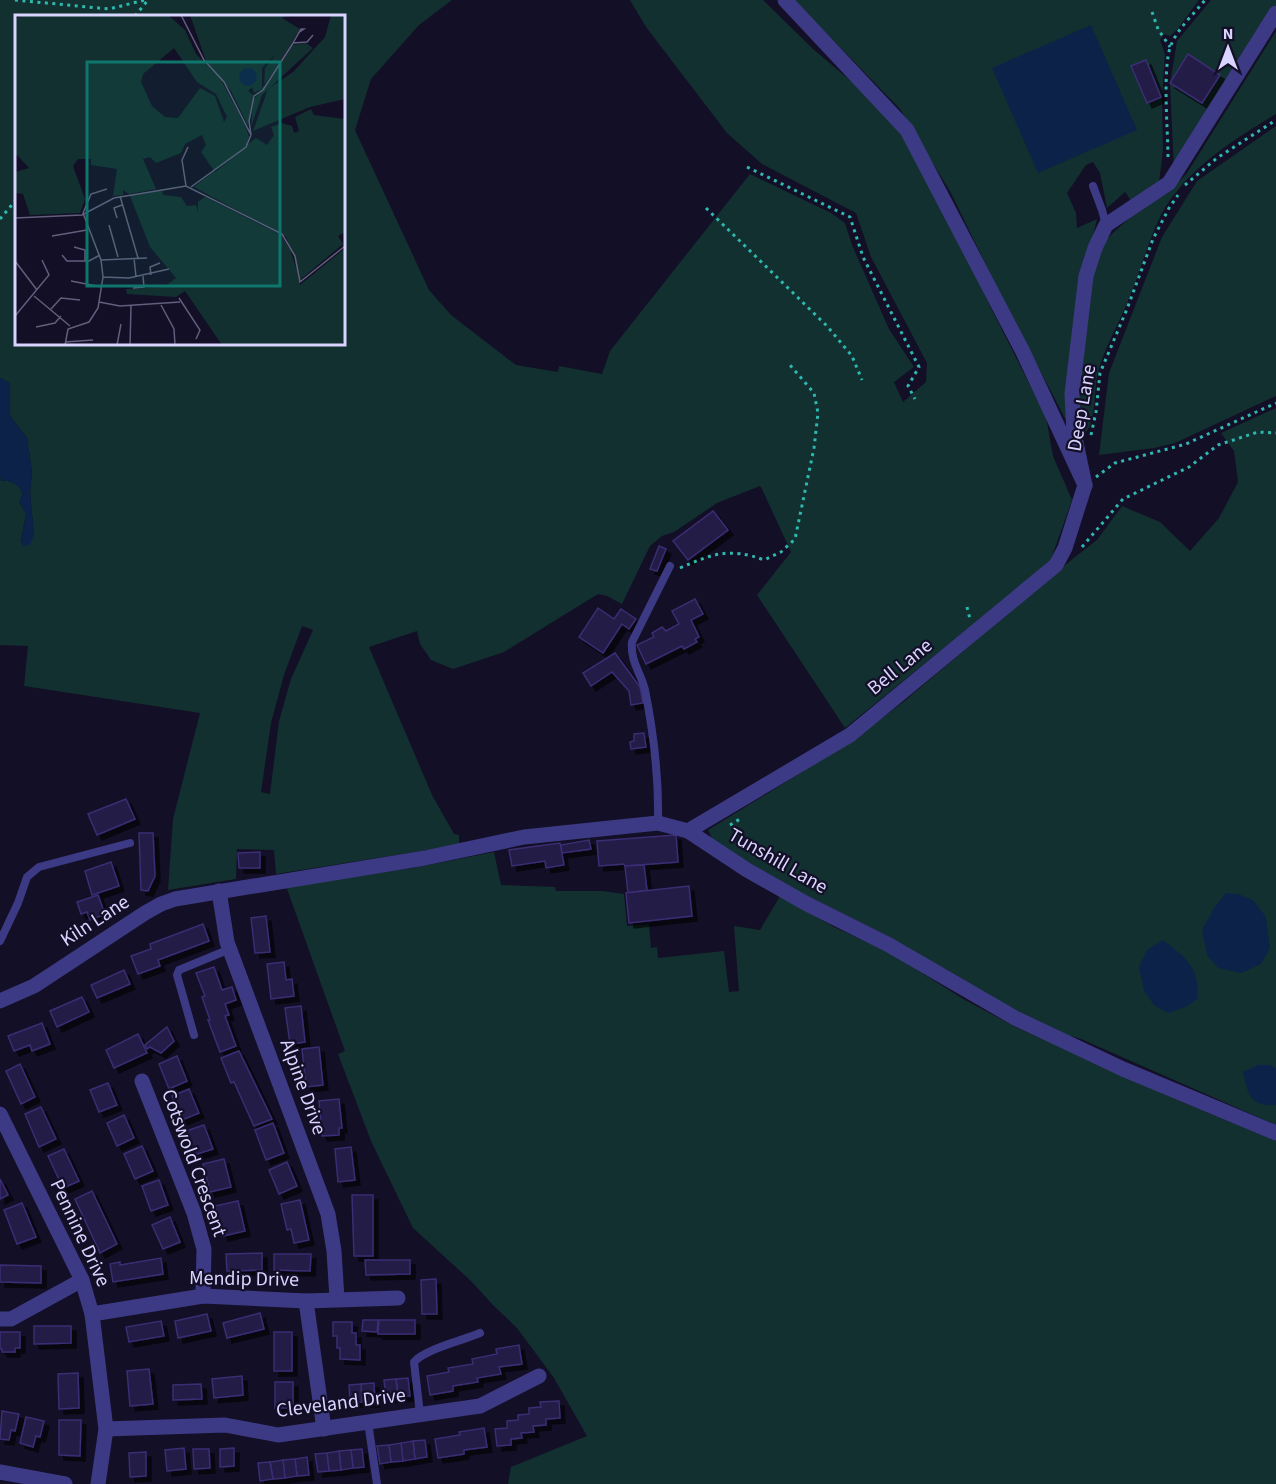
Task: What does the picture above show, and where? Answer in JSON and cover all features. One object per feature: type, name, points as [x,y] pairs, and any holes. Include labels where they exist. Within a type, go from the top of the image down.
[{"type":"street","points":[[785,0],[908,130],[1023,352],[1085,485]]},
{"type":"street","points":[[1085,485],[1074,432],[1072,394],[1086,276],[1095,248],[1106,225],[1169,183],[1276,13]]},
{"type":"street","name":"Bell Lane","points":[[688,831],[850,735],[1056,565],[1085,485]]},
{"type":"street","name":"Tunshill Lane","points":[[219,891],[425,858],[524,837],[658,823],[688,831],[757,876],[807,904],[890,945],[1015,1018],[1123,1069],[1276,1133]]},
{"type":"street","name":"Alpine Drive","points":[[219,891],[230,949],[328,1214],[334,1251],[337,1299]]},
{"type":"street","name":"Kiln Lane","points":[[0,1001],[34,986],[161,904],[175,899],[219,891]]},
{"type":"street","name":"Cotswold Crescent","points":[[142,1081],[194,1213],[204,1249],[203,1296]]},
{"type":"street","name":"Pennine Drive","points":[[0,1114],[82,1280],[92,1314],[106,1429],[98,1484]]},
{"type":"street","points":[[0,1319],[11,1319],[82,1280]]},
{"type":"street","name":"Mendip Drive","points":[[92,1314],[203,1296],[306,1301],[398,1298]]},
{"type":"street","points":[[306,1301],[324,1429]]},
{"type":"street","name":"Cleveland Drive","points":[[106,1429],[225,1425],[278,1435],[480,1406],[540,1376]]},
{"type":"street","points":[[0,1472],[65,1484]]},
{"type":"lane","points":[[1093,186],[1106,225]]},
{"type":"lane","points":[[658,823],[659,791],[654,737],[644,686],[634,664],[631,648],[668,570]]},
{"type":"lane","points":[[0,941],[18,903],[27,877],[39,867],[130,843]]},
{"type":"lane","points":[[194,1035],[177,975],[179,970],[230,949]]},
{"type":"lane","points":[[420,1414],[414,1362],[429,1353],[480,1334]]},
{"type":"lane","points":[[368,1422],[377,1484]]},
{"type":"path","points":[[15,0],[109,9],[146,0]]},
{"type":"path","points":[[136,15],[146,0]]},
{"type":"path","points":[[1168,159],[1167,83],[1170,46],[1205,0]]},
{"type":"path","points":[[1152,12],[1158,29],[1170,46]]},
{"type":"path","points":[[1184,186],[1216,158],[1276,120]]},
{"type":"path","points":[[747,167],[850,217],[863,257],[920,367],[908,386],[915,399]]},
{"type":"path","name":"Deep Lane","points":[[1089,444],[1096,412],[1100,373],[1154,239],[1169,208],[1179,194]]},
{"type":"path","points":[[0,219],[15,201]]},
{"type":"path","points":[[706,208],[827,326],[852,356],[862,380]]},
{"type":"path","points":[[668,570],[712,554],[748,554],[764,560],[781,552],[795,539],[805,498],[818,412],[814,393],[790,365]]},
{"type":"path","name":"Deep Lane","points":[[1085,485],[1115,463],[1186,444],[1276,403]]},
{"type":"path","points":[[1061,556],[1081,548],[1123,499],[1189,467],[1218,446],[1258,432],[1276,433]]},
{"type":"green space","points":[[0,0],[452,0],[419,25],[371,79],[355,130],[429,290],[451,315],[516,365],[558,372],[559,366],[602,374],[610,351],[750,174],[831,213],[845,223],[852,245],[889,329],[914,367],[894,382],[903,402],[926,382],[927,363],[871,257],[856,213],[762,164],[727,133],[646,27],[630,0],[763,0],[813,49],[878,104],[902,130],[922,163],[1046,417],[1053,456],[1072,500],[1050,562],[845,728],[757,595],[791,552],[760,486],[717,503],[674,532],[662,536],[650,546],[622,604],[598,594],[504,652],[453,669],[431,660],[420,644],[417,631],[369,647],[432,795],[454,834],[459,835],[459,845],[276,874],[274,850],[237,849],[236,879],[168,890],[173,819],[200,713],[24,686],[28,646],[0,645],[0,477],[2,481],[15,484],[23,494],[19,502],[26,513],[21,542],[34,536],[30,492],[32,472],[27,438],[10,416],[10,383],[0,378]],"holes":[[[302,626],[313,630],[291,679],[279,721],[270,794],[261,792],[271,723],[284,675]]]},
{"type":"green space","points":[[794,0],[1199,0],[1177,30],[1170,36],[1164,34],[1160,40],[1165,54],[1162,98],[1163,150],[1159,182],[1132,202],[1125,192],[1107,208],[1100,173],[1093,162],[1086,165],[1067,193],[1076,213],[1077,228],[1097,219],[1068,424],[1000,294],[951,193],[900,109]]},
{"type":"green space","points":[[1211,0],[1276,0],[1276,5],[1174,170],[1170,83],[1177,41]]},
{"type":"green space","points":[[1276,31],[1276,114],[1211,157],[1183,184],[1161,215],[1100,366],[1093,415],[1089,429],[1085,433],[1082,431],[1079,391],[1090,286],[1097,258],[1107,239],[1116,230],[1140,209],[1168,193],[1187,173]]},
{"type":"green space","points":[[1276,126],[1276,396],[1175,443],[1099,455],[1109,373],[1162,237],[1197,181]]},
{"type":"green space","points":[[1276,408],[1276,1125],[1081,1039],[1053,1031],[738,858],[713,840],[708,830],[849,743],[902,703],[1097,540],[1122,506],[1160,522],[1190,551],[1219,518],[1238,482],[1234,451],[1221,433]]},
{"type":"green space","points":[[494,852],[501,885],[555,887],[556,891],[602,891],[624,894],[627,926],[649,924],[651,948],[657,947],[658,958],[724,951],[729,992],[739,991],[734,926],[760,930],[780,896],[834,927],[890,953],[965,1000],[1014,1026],[1175,1099],[1276,1141],[1276,1484],[508,1484],[511,1467],[587,1436],[554,1378],[517,1328],[471,1281],[413,1228],[371,1141],[338,1054],[345,1051],[286,886],[413,868]]},
{"type":"water","points":[[1091,25],[1137,130],[1038,173],[992,68]]},
{"type":"water","points":[[0,378],[10,383],[10,416],[27,438],[32,472],[30,492],[34,536],[30,545],[23,546],[21,542],[26,514],[19,502],[23,494],[15,484],[2,481],[0,477]]},
{"type":"water","points":[[1226,893],[1238,894],[1253,900],[1266,917],[1270,948],[1261,964],[1241,973],[1218,968],[1207,955],[1202,930],[1214,908]]},
{"type":"water","points":[[1163,940],[1190,964],[1198,988],[1197,999],[1188,1006],[1168,1013],[1154,1005],[1144,991],[1139,967],[1147,950]]},
{"type":"water","points":[[1258,1065],[1270,1065],[1276,1068],[1276,1105],[1261,1104],[1255,1101],[1249,1093],[1243,1072]]},
{"type":"building","points":[[1188,54],[1220,75],[1202,103],[1170,83]]},
{"type":"building","points":[[1146,60],[1161,97],[1147,103],[1131,66]]},
{"type":"building","points":[[713,511],[728,530],[688,560],[673,541]]},
{"type":"building","points":[[659,546],[666,549],[657,571],[650,569]]},
{"type":"building","points":[[695,599],[703,614],[691,620],[699,637],[695,639],[697,642],[684,649],[682,646],[646,664],[637,645],[654,637],[652,633],[662,627],[666,631],[679,624],[672,611]]},
{"type":"building","points":[[598,608],[614,619],[621,609],[636,619],[629,629],[622,624],[603,653],[579,637]]},
{"type":"building","points":[[615,653],[640,687],[643,703],[631,705],[629,691],[612,672],[591,686],[583,673]]},
{"type":"building","points":[[644,733],[646,747],[631,749],[630,742],[634,741],[634,734]]},
{"type":"building","points":[[126,799],[135,819],[97,835],[88,814]]},
{"type":"building","points":[[139,833],[153,833],[155,876],[148,891],[141,890]]},
{"type":"building","points":[[676,835],[678,862],[599,866],[597,841]]},
{"type":"building","points":[[589,840],[591,849],[562,853],[561,845]]},
{"type":"building","points":[[560,843],[564,865],[546,868],[545,861],[512,866],[509,850]]},
{"type":"building","points":[[260,852],[260,868],[239,868],[238,853]]},
{"type":"building","points":[[111,862],[119,886],[92,895],[85,871]]},
{"type":"building","points":[[644,865],[647,890],[628,893],[625,866]]},
{"type":"building","points":[[689,886],[692,916],[629,923],[626,893]]},
{"type":"building","points":[[98,895],[105,914],[90,920],[87,912],[81,914],[77,902]]},
{"type":"building","points":[[266,916],[270,952],[255,953],[251,918]]},
{"type":"building","points":[[203,924],[209,941],[158,960],[160,966],[138,974],[131,956],[151,949],[150,944]]},
{"type":"building","points":[[284,962],[286,980],[292,979],[294,996],[271,999],[267,964]]},
{"type":"building","points":[[214,967],[222,990],[232,987],[236,1000],[225,1004],[229,1015],[225,1016],[236,1046],[220,1052],[208,1020],[210,1020],[202,997],[205,996],[196,973]]},
{"type":"building","points":[[124,970],[130,984],[97,998],[91,985]]},
{"type":"building","points":[[82,997],[89,1012],[57,1027],[50,1011]]},
{"type":"building","points":[[301,1006],[305,1042],[290,1044],[285,1008]]},
{"type":"building","points":[[42,1023],[50,1044],[32,1051],[30,1045],[14,1051],[8,1036]]},
{"type":"building","points":[[167,1027],[174,1041],[161,1053],[150,1047],[147,1049],[145,1045]]},
{"type":"building","points":[[138,1034],[147,1053],[114,1068],[106,1050]]},
{"type":"building","points":[[319,1047],[323,1085],[306,1087],[302,1049]]},
{"type":"building","points":[[239,1051],[272,1119],[254,1126],[234,1082],[231,1083],[221,1058]]},
{"type":"building","points":[[177,1056],[187,1081],[169,1089],[159,1064]]},
{"type":"building","points":[[20,1064],[35,1097],[21,1104],[6,1071]]},
{"type":"building","points":[[108,1083],[117,1105],[99,1112],[90,1090]]},
{"type":"building","points":[[189,1089],[199,1113],[182,1120],[172,1096]]},
{"type":"building","points":[[339,1099],[342,1128],[339,1128],[339,1135],[322,1136],[319,1101]]},
{"type":"building","points":[[41,1107],[56,1139],[39,1147],[25,1114]]},
{"type":"building","points":[[124,1115],[134,1138],[117,1146],[107,1123]]},
{"type":"building","points":[[273,1123],[284,1153],[266,1160],[255,1130]]},
{"type":"building","points":[[204,1125],[213,1149],[194,1155],[186,1131]]},
{"type":"building","points":[[142,1146],[153,1171],[135,1179],[124,1154]]},
{"type":"building","points":[[351,1147],[355,1180],[338,1182],[335,1149]]},
{"type":"building","points":[[64,1149],[79,1181],[63,1188],[48,1156]]},
{"type":"building","points":[[224,1159],[231,1187],[210,1192],[203,1164]]},
{"type":"building","points":[[287,1162],[297,1186],[279,1194],[269,1170]]},
{"type":"building","points":[[0,1179],[8,1195],[0,1199]]},
{"type":"building","points":[[159,1180],[168,1205],[151,1211],[142,1186]]},
{"type":"building","points":[[92,1191],[117,1244],[100,1253],[75,1199]]},
{"type":"building","points":[[352,1195],[373,1195],[373,1256],[354,1256]]},
{"type":"building","points":[[300,1200],[309,1240],[294,1243],[291,1229],[287,1230],[281,1204]]},
{"type":"building","points":[[238,1201],[245,1231],[223,1236],[215,1206]]},
{"type":"building","points":[[22,1203],[36,1237],[17,1244],[4,1210]]},
{"type":"building","points":[[170,1217],[180,1242],[163,1249],[152,1225]]},
{"type":"building","points":[[262,1253],[262,1270],[227,1271],[226,1254]]},
{"type":"building","points":[[274,1254],[311,1254],[310,1271],[274,1270]]},
{"type":"building","points":[[161,1258],[163,1274],[113,1282],[110,1264],[120,1262],[120,1265]]},
{"type":"building","points":[[365,1260],[410,1260],[410,1274],[366,1275]]},
{"type":"building","points":[[0,1265],[41,1266],[41,1283],[0,1282]]},
{"type":"building","points":[[436,1279],[437,1314],[422,1314],[421,1280]]},
{"type":"building","points":[[260,1313],[264,1329],[227,1338],[223,1323]]},
{"type":"building","points":[[207,1314],[211,1331],[178,1338],[175,1321]]},
{"type":"building","points":[[363,1320],[378,1320],[377,1332],[362,1331]]},
{"type":"building","points":[[379,1320],[415,1320],[415,1334],[378,1334]]},
{"type":"building","points":[[161,1321],[164,1336],[129,1342],[126,1327]]},
{"type":"building","points":[[333,1322],[352,1322],[352,1333],[356,1333],[356,1345],[360,1345],[360,1360],[340,1359],[337,1336],[333,1336]]},
{"type":"building","points":[[34,1326],[71,1326],[71,1343],[34,1344]]},
{"type":"building","points":[[0,1332],[20,1332],[20,1348],[15,1348],[15,1352],[2,1352]]},
{"type":"building","points":[[274,1332],[292,1332],[292,1371],[274,1371]]},
{"type":"building","points":[[519,1345],[522,1364],[499,1367],[501,1374],[477,1378],[478,1382],[453,1386],[453,1391],[430,1395],[427,1376],[449,1372],[448,1368],[473,1364],[472,1359],[497,1354],[496,1349]]},
{"type":"building","points":[[149,1369],[153,1404],[130,1406],[127,1371]]},
{"type":"building","points":[[78,1373],[79,1408],[59,1409],[58,1374]]},
{"type":"building","points":[[242,1376],[243,1395],[214,1398],[212,1379]]},
{"type":"building","points":[[408,1378],[410,1396],[398,1397],[396,1379]]},
{"type":"building","points":[[396,1379],[398,1397],[386,1398],[384,1380]]},
{"type":"building","points":[[275,1382],[293,1382],[293,1408],[275,1408]]},
{"type":"building","points":[[374,1383],[375,1402],[362,1402],[361,1384]]},
{"type":"building","points":[[201,1384],[202,1399],[173,1400],[173,1385]]},
{"type":"building","points":[[361,1384],[362,1402],[350,1403],[349,1385]]},
{"type":"building","points":[[559,1401],[560,1418],[546,1419],[546,1425],[533,1426],[534,1432],[521,1433],[522,1438],[511,1439],[511,1445],[497,1446],[495,1429],[507,1428],[507,1421],[518,1420],[518,1415],[529,1414],[529,1408],[541,1407],[540,1402]]},
{"type":"building","points":[[2,1411],[19,1414],[15,1431],[11,1430],[9,1440],[0,1439]]},
{"type":"building","points":[[26,1417],[44,1421],[40,1437],[36,1436],[33,1447],[20,1443]]},
{"type":"building","points":[[59,1420],[81,1420],[80,1456],[59,1455]]},
{"type":"building","points":[[484,1428],[487,1447],[464,1450],[464,1454],[438,1458],[435,1439]]},
{"type":"building","points":[[425,1440],[427,1457],[415,1459],[413,1441]]},
{"type":"building","points":[[413,1441],[415,1459],[403,1461],[401,1443]]},
{"type":"building","points":[[401,1443],[403,1461],[391,1462],[389,1445]]},
{"type":"building","points":[[389,1445],[391,1462],[380,1464],[377,1446]]},
{"type":"building","points":[[184,1448],[186,1469],[167,1471],[165,1450]]},
{"type":"building","points":[[234,1448],[234,1466],[220,1467],[220,1449]]},
{"type":"building","points":[[193,1449],[209,1449],[210,1468],[194,1469]]},
{"type":"building","points":[[362,1449],[364,1467],[353,1468],[351,1450]]},
{"type":"building","points":[[351,1450],[353,1468],[341,1470],[339,1451]]},
{"type":"building","points":[[339,1451],[341,1470],[329,1471],[327,1453]]},
{"type":"building","points":[[146,1452],[146,1476],[130,1477],[129,1453]]},
{"type":"building","points":[[327,1453],[329,1471],[318,1472],[315,1454]]},
{"type":"building","points":[[307,1457],[309,1475],[297,1476],[295,1459]]},
{"type":"building","points":[[295,1459],[297,1476],[285,1478],[283,1460]]},
{"type":"building","points":[[283,1460],[285,1478],[273,1479],[270,1462]]},
{"type":"building","points":[[270,1462],[273,1479],[260,1481],[258,1463]]}]
